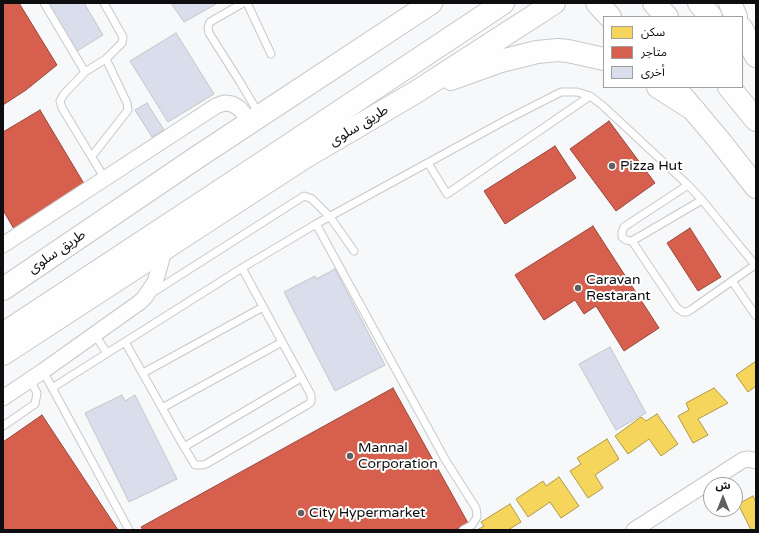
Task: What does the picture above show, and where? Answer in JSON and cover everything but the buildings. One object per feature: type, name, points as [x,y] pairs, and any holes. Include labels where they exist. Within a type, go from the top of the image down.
[{"type":"highway","points":[[356,53],[402,3]]},
{"type":"highway","name":"طريق سلوى","points":[[3,289],[431,3]]},
{"type":"highway","points":[[3,334],[503,3]]},
{"type":"highway","name":"طريق سلوى","points":[[3,354],[302,159],[416,92],[554,3]]},
{"type":"highway","points":[[597,3],[609,16]]},
{"type":"highway","points":[[654,3],[666,16]]},
{"type":"highway","points":[[699,3],[710,16]]},
{"type":"highway","points":[[730,3],[736,16]]},
{"type":"highway","points":[[743,30],[756,56]]},
{"type":"highway","points":[[416,92],[501,61],[537,52],[553,50],[568,51],[603,59]]},
{"type":"highway","points":[[743,53],[756,68]]},
{"type":"highway","points":[[660,88],[694,110]]},
{"type":"highway","points":[[675,88],[756,187]]},
{"type":"highway","points":[[730,88],[756,120]]},
{"type":"street","points":[[3,245],[216,106],[224,103],[232,104],[256,119]]},
{"type":"street","points":[[3,398],[134,308],[146,297],[158,273],[164,250]]},
{"type":"street","points":[[635,530],[743,460],[749,459],[756,461]]},
{"type":"lane","points":[[44,3],[85,72]]},
{"type":"lane","points":[[104,3],[121,34],[123,40],[122,43],[106,59],[85,72],[64,94],[60,101],[62,108],[105,179]]},
{"type":"lane","points":[[243,3],[210,22],[208,27],[209,33],[240,82],[256,119]]},
{"type":"lane","points":[[246,3],[271,54]]},
{"type":"lane","points":[[92,156],[128,110],[127,103],[106,59]]},
{"type":"lane","points":[[52,388],[242,268],[316,224],[561,92],[577,92],[590,96],[688,185],[756,266],[732,281],[692,310],[683,312],[677,308],[632,241]]},
{"type":"lane","points":[[428,163],[447,194],[590,96]]},
{"type":"lane","points":[[688,185],[624,227],[622,237],[626,240],[632,241],[702,200]]},
{"type":"lane","points":[[146,297],[304,196],[312,199],[330,217],[354,251]]},
{"type":"lane","points":[[316,224],[446,461],[476,508],[477,517],[472,525],[463,530]]},
{"type":"lane","points":[[125,342],[184,447],[193,462],[198,466],[203,465],[307,405],[312,399],[242,268]]},
{"type":"lane","points":[[732,281],[756,316]]},
{"type":"lane","points":[[143,373],[263,307]]},
{"type":"lane","points":[[95,335],[107,354]]},
{"type":"lane","points":[[162,408],[282,342]]},
{"type":"lane","points":[[43,371],[129,530]]},
{"type":"lane","points":[[184,447],[301,378]]},
{"type":"lane","points":[[3,426],[35,404],[37,393],[30,380]]},
{"type":"place","name":"Pizza Hut","points":[[612,166]]},
{"type":"place","name":"Caravan Restarant","points":[[578,288]]},
{"type":"place","name":"Mannal Corporation","points":[[350,456]]},
{"type":"place","name":"City Hypermarket","points":[[301,513]]}]
